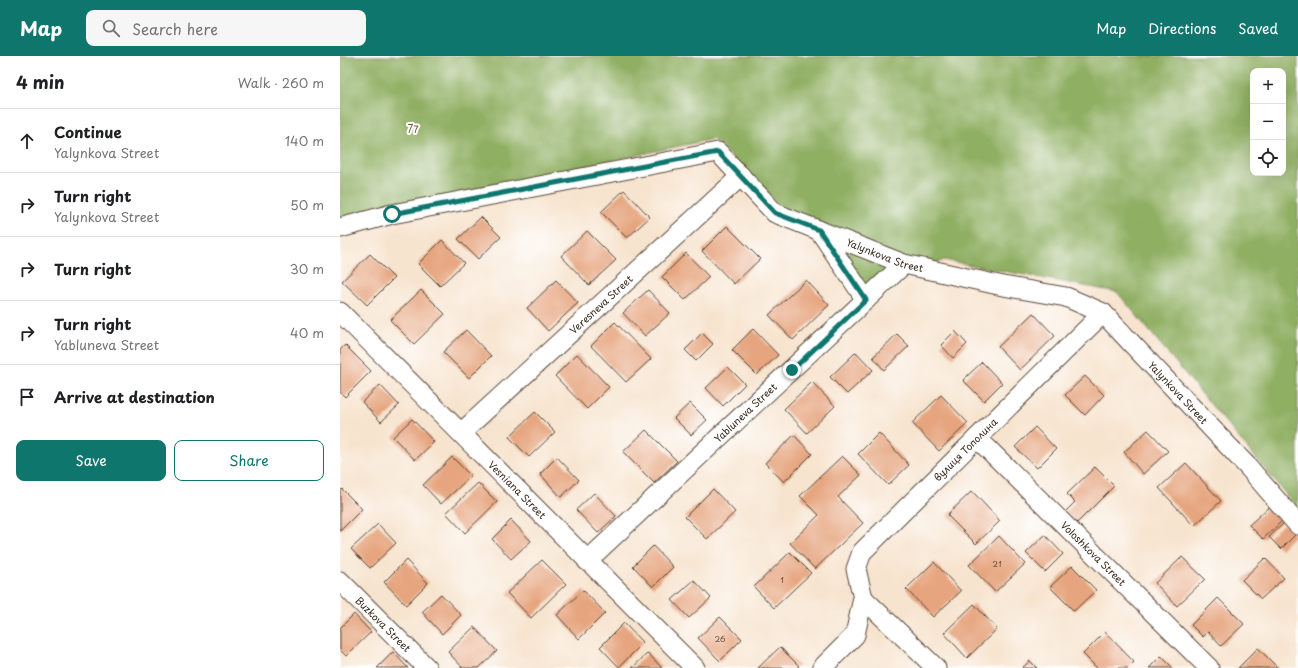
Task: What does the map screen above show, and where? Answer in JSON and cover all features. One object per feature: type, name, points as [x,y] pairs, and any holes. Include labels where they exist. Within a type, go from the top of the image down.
[{"type":"street","name":"Yalynkova Street","points":[[340,228],[392,214],[718,152],[775,213],[904,264],[1003,286],[1066,297],[1103,313],[1249,468],[1298,525]]},
{"type":"street","name":"Veresneva Street","points":[[461,433],[741,176]]},
{"type":"street","points":[[819,230],[866,300]]},
{"type":"street","name":"Yabluneva Street","points":[[587,561],[904,264]]},
{"type":"street","name":"Vesniana Street","points":[[340,312],[695,668]]},
{"type":"street","name":"вулиця Тополина","points":[[863,598],[856,569],[862,552],[1103,313]]},
{"type":"street","name":"Voloshkova Street","points":[[977,438],[1209,668]]},
{"type":"street","name":"Buzkova Street","points":[[340,581],[427,668]]},
{"type":"street","points":[[822,668],[855,635],[863,598]]},
{"type":"street","points":[[863,598],[936,668]]},
{"type":"green space","name":"77","points":[[340,56],[1298,56],[1298,509],[1117,292],[944,260],[865,292],[713,139],[340,218]]},
{"type":"building","points":[[624,190],[650,217],[627,238],[601,212]]},
{"type":"building","points":[[481,217],[501,237],[478,259],[458,239]]},
{"type":"building","points":[[727,226],[760,259],[734,284],[702,251]]},
{"type":"building","points":[[587,231],[616,260],[589,285],[561,256]]},
{"type":"building","points":[[442,240],[464,263],[440,286],[418,264]]},
{"type":"building","points":[[686,253],[709,277],[685,300],[662,277]]},
{"type":"building","points":[[370,254],[394,278],[367,305],[342,281]]},
{"type":"building","points":[[556,280],[578,303],[548,331],[527,308]]},
{"type":"building","points":[[806,280],[829,305],[793,340],[769,315]]},
{"type":"building","points":[[421,290],[445,314],[414,344],[390,320]]},
{"type":"building","points":[[648,290],[670,313],[645,336],[623,313]]},
{"type":"building","points":[[1033,313],[1055,336],[1020,370],[998,347]]},
{"type":"building","points":[[615,322],[651,359],[626,382],[591,346]]},
{"type":"building","points":[[753,329],[778,355],[757,375],[732,350]]},
{"type":"building","points":[[466,330],[491,356],[469,378],[443,352]]},
{"type":"building","points":[[955,331],[967,344],[953,358],[941,345]]},
{"type":"building","points":[[702,333],[713,344],[696,361],[685,350]]},
{"type":"building","points":[[897,334],[909,346],[884,370],[873,357]]},
{"type":"building","points":[[345,345],[371,371],[345,397],[340,392],[340,350]]},
{"type":"building","points":[[856,352],[873,370],[847,394],[830,377]]},
{"type":"building","points":[[577,354],[609,387],[587,409],[555,376]]},
{"type":"building","points":[[982,362],[1002,383],[984,401],[963,380]]},
{"type":"building","points":[[728,367],[745,384],[723,406],[706,388]]},
{"type":"building","points":[[1085,376],[1104,395],[1085,415],[1065,395]]},
{"type":"building","points":[[812,382],[835,406],[807,433],[784,409]]},
{"type":"building","points":[[380,385],[399,405],[381,422],[362,402]]},
{"type":"building","points":[[941,395],[968,423],[939,451],[912,423]]},
{"type":"building","points":[[690,403],[707,420],[691,435],[674,418]]},
{"type":"building","points":[[535,412],[555,432],[529,457],[509,437]]},
{"type":"building","points":[[412,419],[434,442],[415,460],[393,437]]},
{"type":"building","points":[[1035,427],[1056,449],[1037,468],[1015,447]]},
{"type":"building","points":[[646,430],[677,461],[654,483],[623,452]]},
{"type":"building","points":[[1148,430],[1168,451],[1143,474],[1124,452]]},
{"type":"building","points":[[879,433],[909,465],[888,485],[858,454]]},
{"type":"building","points":[[794,435],[812,454],[784,482],[765,463]]},
{"type":"building","points":[[842,456],[861,475],[838,497],[863,523],[815,569],[790,543],[819,515],[800,496]]},
{"type":"building","points":[[452,457],[471,476],[441,504],[423,485]]},
{"type":"building","points":[[557,457],[579,480],[561,497],[540,474]]},
{"type":"building","points":[[1186,463],[1221,501],[1194,526],[1159,488]]},
{"type":"building","points":[[1095,467],[1114,486],[1074,526],[1062,515],[1075,502],[1067,494]]},
{"type":"building","points":[[478,483],[497,502],[465,533],[446,513]]},
{"type":"building","points":[[342,489],[362,509],[340,531],[340,491]]},
{"type":"building","points":[[713,489],[735,512],[707,539],[685,517]]},
{"type":"building","points":[[972,491],[1000,521],[976,544],[947,515]]},
{"type":"building","points":[[594,493],[616,516],[598,533],[576,510]]},
{"type":"building","points":[[1270,506],[1283,520],[1263,539],[1249,525]]},
{"type":"building","points":[[511,520],[531,541],[511,559],[492,539]]},
{"type":"building","points":[[1284,523],[1295,535],[1281,549],[1269,537]]},
{"type":"building","points":[[378,524],[396,543],[370,568],[351,549]]},
{"type":"building","points":[[1045,535],[1063,554],[1045,572],[1026,553]]},
{"type":"building","points":[[999,536],[1025,564],[995,592],[969,565]]},
{"type":"building","points":[[653,546],[673,567],[653,587],[633,566]]},
{"type":"building","points":[[790,552],[811,573],[774,608],[754,587]]},
{"type":"building","points":[[1182,557],[1205,579],[1177,606],[1155,583]]},
{"type":"building","points":[[1265,558],[1284,578],[1261,599],[1242,580]]},
{"type":"building","points":[[406,560],[428,583],[406,605],[384,582]]},
{"type":"building","points":[[542,560],[566,584],[531,618],[507,593]]},
{"type":"building","points":[[934,562],[961,591],[933,617],[906,589]]},
{"type":"building","points":[[1072,566],[1096,590],[1074,611],[1050,587]]},
{"type":"building","points":[[694,580],[711,598],[689,618],[672,600]]},
{"type":"building","points":[[583,590],[605,613],[579,639],[557,615]]},
{"type":"building","points":[[441,594],[461,615],[442,634],[422,612]]},
{"type":"building","points":[[1218,598],[1244,624],[1221,646],[1208,632],[1203,637],[1191,625]]},
{"type":"building","points":[[974,604],[997,629],[967,658],[944,633]]},
{"type":"building","points":[[354,614],[371,632],[346,656],[340,650],[340,628]]},
{"type":"building","points":[[720,617],[742,639],[720,661],[698,638]]},
{"type":"building","points":[[624,623],[643,643],[619,667],[600,647]]},
{"type":"building","points":[[474,627],[497,651],[479,668],[463,668],[448,652]]},
{"type":"building","points":[[1105,632],[1134,662],[1128,668],[1097,668],[1083,654]]},
{"type":"building","points":[[780,647],[799,666],[796,668],[758,668]]},
{"type":"building","points":[[1258,648],[1278,668],[1238,668]]},
{"type":"building","points":[[393,652],[408,668],[377,668]]},
{"type":"building","points":[[648,653],[662,668],[632,668]]},
{"type":"building","points":[[1161,656],[1173,668],[1149,668]]},
{"type":"building","points":[[1030,661],[1037,668],[1022,668]]},
{"type":"route","points":[[392,214],[718,152],[775,213],[819,230],[866,300],[792,370]]}]
